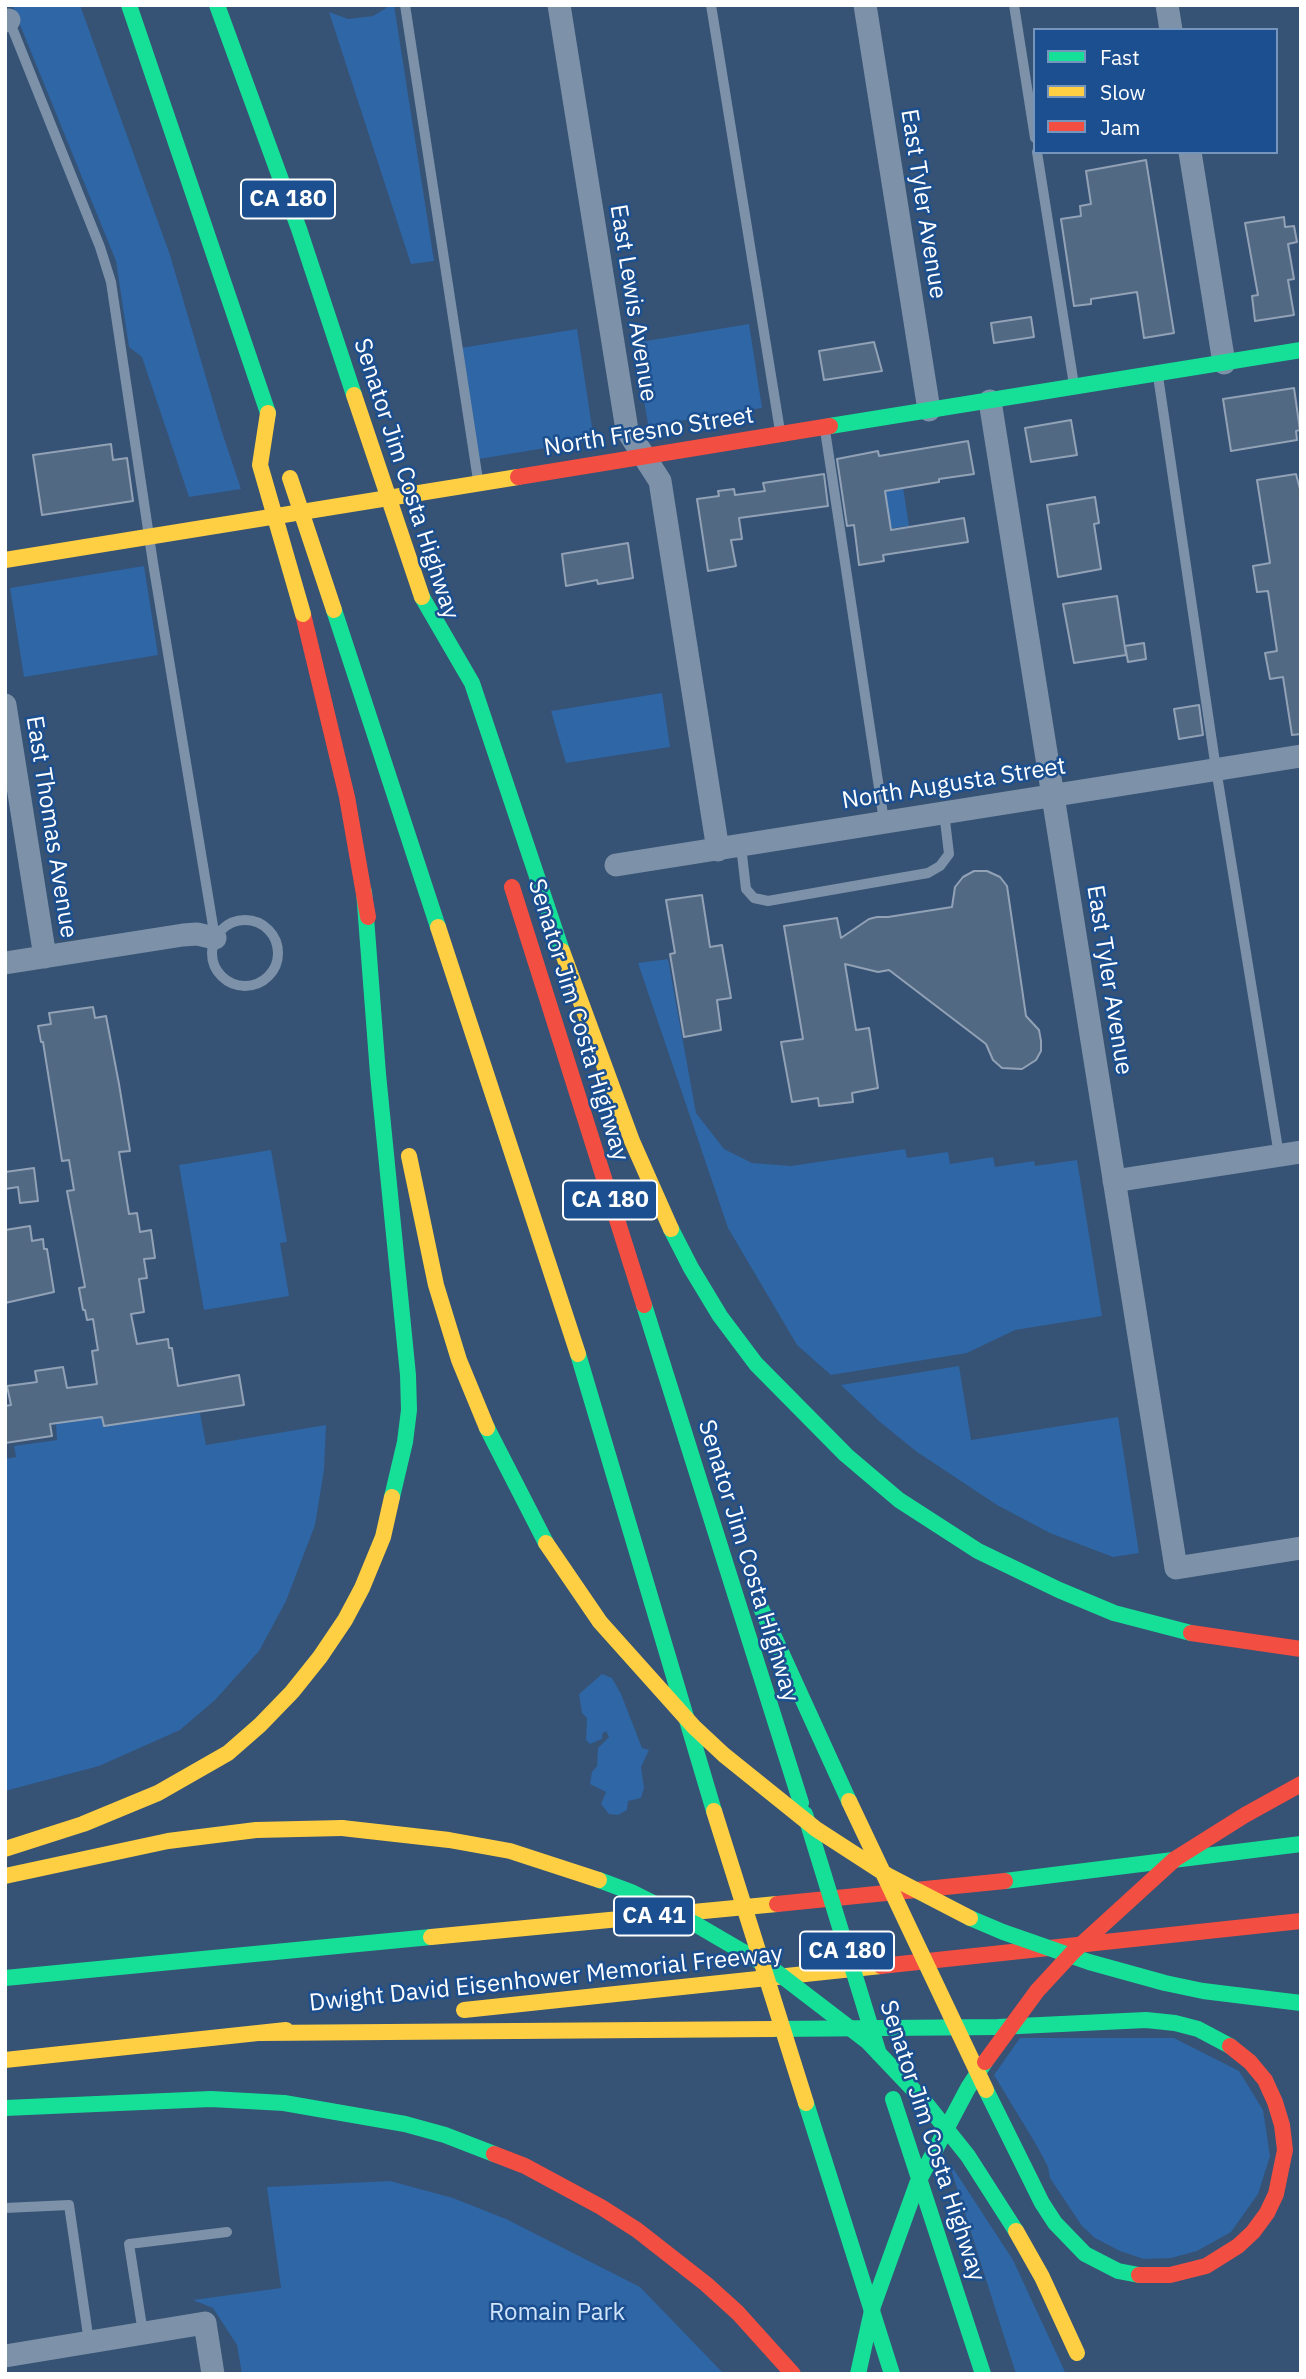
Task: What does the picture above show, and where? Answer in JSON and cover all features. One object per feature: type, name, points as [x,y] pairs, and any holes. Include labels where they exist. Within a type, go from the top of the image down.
[{"type":"main road","name":"CA 180","points":[[129,5],[334,610],[579,1357],[714,1811],[892,2374]]},
{"type":"main road","name":"Senator Jim Costa Highway","points":[[217,5],[299,229],[442,663]]},
{"type":"main road","name":"North Fresno Street","points":[[5,560],[1301,350]]},
{"type":"main road","points":[[268,413],[260,465],[303,614],[347,797],[394,1065]]},
{"type":"main road","points":[[422,597],[472,683],[553,927],[632,1141],[659,1204],[691,1268],[720,1316],[756,1364],[846,1455],[899,1500],[978,1551],[1114,1613],[1186,1632],[1301,1649]]},
{"type":"main road","name":"Senator Jim Costa Highway","points":[[508,872],[893,2099],[983,2374]]},
{"type":"main road","points":[[5,1849],[83,1824],[159,1793],[228,1753],[292,1692],[320,1657],[345,1620],[362,1588],[383,1537],[405,1442],[409,1410],[408,1376],[378,1074],[364,891]]},
{"type":"main road","points":[[407,1144],[436,1284],[459,1360],[492,1440],[546,1543],[600,1622],[694,1727],[781,1803],[816,1829],[887,1875],[962,1914],[1003,1932],[1089,1962],[1190,1988],[1301,2004]]},
{"type":"main road","points":[[693,1461],[745,1574]]},
{"type":"main road","points":[[259,2033],[998,2027],[1146,2020],[1175,2023],[1198,2029],[1232,2047],[1250,2062],[1265,2080],[1275,2102],[1285,2150],[1282,2172],[1267,2213],[1238,2246],[1206,2266],[1170,2276],[1143,2275],[1118,2270],[1085,2254],[1055,2223],[1042,2203],[987,2092],[849,1801],[757,1599]]},
{"type":"main road","points":[[858,2374],[873,2306],[917,2184],[968,2088],[1004,2034],[1037,1991],[1073,1952],[1175,1859],[1301,1784]]},
{"type":"main road","points":[[5,1876],[168,1842],[256,1830],[342,1828],[404,1833],[510,1852],[572,1870],[631,1892],[697,1925],[774,1970],[868,2042],[924,2101],[968,2156],[1010,2220],[1042,2277],[1079,2358]]},
{"type":"main road","name":"Dwight David Eisenhower Memorial Freeway","points":[[5,1978],[937,1889],[1301,1844]]},
{"type":"main road","name":"Dwight David Eisenhower Memorial Freeway","points":[[453,2011],[1301,1921]]},
{"type":"main road","name":"Dwight David Eisenhower Memorial Freeway","points":[[5,2060],[411,2016]]},
{"type":"main road","points":[[5,2108],[211,2099],[284,2103],[405,2124],[444,2135],[525,2166],[601,2207],[637,2230],[738,2313],[793,2374]]},
{"type":"street","name":"East Lewis Avenue","points":[[559,5],[627,430],[660,481],[718,850]]},
{"type":"street","name":"East Tyler Avenue","points":[[865,5],[929,410]]},
{"type":"street","points":[[1167,5],[1171,28]]},
{"type":"street","points":[[1190,154],[1224,363]]},
{"type":"street","name":"East Tyler Avenue","points":[[990,401],[1176,1568],[1301,1548]]},
{"type":"street","name":"East Thomas Avenue","points":[[5,705],[45,957]]},
{"type":"street","name":"North Augusta Street","points":[[616,865],[1301,756]]},
{"type":"street","points":[[5,963],[183,935],[197,934],[215,938]]},
{"type":"street","points":[[1114,1181],[1290,1154]]},
{"type":"street","points":[[5,2356],[205,2323],[214,2374]]},
{"type":"lane","points":[[405,5],[479,483]]},
{"type":"lane","points":[[711,5],[780,434]]},
{"type":"lane","points":[[1014,5],[1033,125]]},
{"type":"lane","points":[[7,20],[100,247],[111,282],[149,536],[215,938],[212,959],[223,978],[244,986],[265,980],[277,962],[276,940],[262,924],[251,920],[230,923],[221,929],[215,938]]},
{"type":"lane","points":[[1037,154],[1074,387]]},
{"type":"lane","points":[[1158,373],[1216,769],[1290,1154]]},
{"type":"lane","points":[[824,427],[884,821]]},
{"type":"lane","points":[[741,846],[746,889],[754,898],[768,901],[928,873],[940,866],[949,855],[944,812]]},
{"type":"lane","points":[[5,2208],[69,2205],[89,2342]]},
{"type":"lane","points":[[143,2333],[130,2244],[227,2232]]},
{"type":"green space","points":[[12,5],[80,5],[170,255],[241,489],[189,497],[142,357],[129,347],[116,261]]},
{"type":"green space","points":[[394,5],[434,261],[411,264],[329,12],[348,19],[373,16]]},
{"type":"green space","points":[[749,324],[762,408],[648,424],[634,343]]},
{"type":"green space","points":[[577,329],[594,440],[479,459],[461,348]]},
{"type":"green space","points":[[898,455],[909,526],[887,529],[876,459]]},
{"type":"green space","points":[[144,566],[158,655],[24,677],[10,588]]},
{"type":"green space","points":[[662,693],[670,747],[566,763],[551,711]]},
{"type":"green space","points":[[668,959],[696,1113],[724,1149],[752,1163],[791,1166],[905,1149],[907,1158],[948,1152],[950,1164],[993,1157],[995,1167],[1034,1161],[1035,1166],[1077,1160],[1102,1316],[1015,1330],[967,1353],[831,1375],[797,1345],[728,1228],[638,963]]},
{"type":"green space","points":[[271,1150],[287,1242],[280,1243],[289,1296],[204,1310],[179,1165]]},
{"type":"green space","points":[[959,1366],[971,1440],[1118,1417],[1139,1553],[1113,1557],[1050,1533],[997,1505],[917,1452],[841,1385]]},
{"type":"green space","points":[[200,1413],[206,1445],[326,1425],[324,1470],[315,1525],[286,1601],[259,1651],[215,1700],[180,1730],[99,1766],[5,1791],[5,1459],[16,1457],[14,1446],[57,1440],[56,1423],[102,1417],[104,1426]]},
{"type":"green space","points":[[602,1674],[612,1678],[642,1748],[649,1750],[641,1767],[644,1788],[641,1798],[628,1801],[627,1810],[618,1815],[609,1814],[601,1804],[606,1792],[590,1784],[592,1772],[597,1766],[598,1748],[609,1737],[606,1731],[602,1734],[602,1739],[590,1744],[586,1740],[587,1718],[582,1713],[579,1694]]},
{"type":"green space","points":[[1020,2038],[1174,2038],[1239,2071],[1263,2110],[1270,2156],[1258,2194],[1231,2232],[1197,2251],[1171,2258],[1144,2259],[1120,2251],[1095,2238],[1082,2226],[1050,2178],[1048,2167],[1037,2146],[994,2075]]},
{"type":"green space","points":[[951,2165],[1013,2260],[1066,2374],[1016,2374]]},
{"type":"green space","name":"Romain Park","points":[[390,2181],[453,2198],[506,2219],[640,2287],[724,2374],[242,2374],[237,2345],[213,2308],[193,2300],[281,2288],[267,2187]]},
{"type":"building","points":[[1146,160],[1174,333],[1144,338],[1137,292],[1091,299],[1091,304],[1074,306],[1061,219],[1081,216],[1080,206],[1091,204],[1086,171]]},
{"type":"building","points":[[1284,217],[1285,227],[1294,226],[1297,242],[1288,244],[1294,279],[1288,280],[1294,315],[1255,321],[1252,296],[1258,295],[1245,223]]},
{"type":"building","points":[[1031,317],[1034,337],[994,343],[991,323]]},
{"type":"building","points":[[874,342],[882,371],[824,380],[819,351]]},
{"type":"building","points":[[1294,388],[1300,430],[1296,431],[1297,440],[1231,451],[1223,399]]},
{"type":"building","points":[[1071,420],[1077,455],[1031,462],[1025,428]]},
{"type":"building","points":[[968,441],[974,474],[885,491],[891,530],[964,518],[968,542],[883,555],[884,561],[859,565],[854,525],[847,526],[837,459],[878,451],[879,456]]},
{"type":"building","points":[[111,444],[113,460],[127,458],[133,501],[42,515],[33,455]]},
{"type":"building","points":[[824,474],[828,506],[739,518],[742,539],[731,540],[736,566],[708,571],[697,499],[719,496],[718,491],[734,489],[735,495],[765,491],[763,483]]},
{"type":"building","points":[[1296,474],[1301,493],[1301,734],[1292,735],[1283,677],[1270,679],[1265,653],[1277,651],[1268,591],[1257,592],[1253,566],[1270,563],[1257,480]]},
{"type":"building","points":[[1095,497],[1099,523],[1094,524],[1101,569],[1058,577],[1047,505]]},
{"type":"building","points":[[628,543],[633,578],[598,584],[597,580],[566,586],[562,554]]},
{"type":"building","points":[[1117,596],[1126,655],[1074,663],[1063,604]]},
{"type":"building","points":[[1144,643],[1146,659],[1128,662],[1125,646]]},
{"type":"building","points":[[1199,705],[1203,735],[1179,739],[1174,709]]},
{"type":"building","points":[[974,871],[987,871],[1000,877],[1007,886],[1026,1016],[1039,1030],[1041,1041],[1041,1051],[1036,1060],[1022,1069],[1002,1068],[993,1060],[986,1044],[889,970],[878,972],[845,964],[856,1030],[869,1028],[878,1088],[852,1093],[853,1102],[819,1106],[818,1098],[792,1102],[781,1042],[803,1039],[784,926],[837,918],[841,938],[869,919],[952,907],[955,887],[963,877]]},
{"type":"building","points":[[702,895],[710,947],[722,945],[731,998],[717,1000],[721,1030],[684,1037],[670,954],[675,953],[666,900]]},
{"type":"building","points":[[93,1007],[95,1018],[106,1016],[119,1084],[130,1151],[119,1152],[129,1214],[137,1213],[140,1232],[151,1230],[155,1258],[144,1259],[147,1278],[139,1279],[144,1312],[131,1314],[137,1344],[168,1339],[178,1386],[239,1375],[244,1405],[104,1426],[102,1417],[50,1424],[52,1436],[5,1443],[5,1406],[11,1405],[7,1386],[37,1382],[35,1371],[63,1367],[67,1388],[97,1384],[92,1351],[98,1350],[93,1319],[87,1320],[83,1310],[79,1288],[85,1287],[67,1191],[74,1190],[69,1160],[62,1161],[43,1042],[38,1026],[51,1024],[49,1013]]},
{"type":"building","points":[[34,1168],[38,1201],[20,1203],[18,1187],[5,1189],[5,1172]]},
{"type":"building","points":[[30,1226],[32,1241],[43,1239],[44,1249],[47,1249],[54,1292],[5,1303],[5,1230]]},
{"type":"traffic: fast","points":[[129,5],[268,413]]},
{"type":"traffic: fast","points":[[217,5],[299,229],[354,395]]},
{"type":"traffic: fast","points":[[830,426],[1301,350]]},
{"type":"traffic: fast","points":[[422,597],[472,683],[562,951]]},
{"type":"traffic: fast","points":[[334,610],[438,927]]},
{"type":"traffic: fast","points":[[364,891],[378,1074],[408,1375],[409,1410],[405,1442],[392,1497]]},
{"type":"traffic: fast","points":[[671,1229],[720,1316],[756,1364],[846,1455],[899,1500],[978,1551],[1059,1590],[1114,1613],[1191,1633]]},
{"type":"traffic: fast","points":[[644,1305],[801,1803]]},
{"type":"traffic: fast","points":[[578,1354],[714,1811]]},
{"type":"traffic: fast","points":[[487,1428],[546,1543]]},
{"type":"traffic: fast","points":[[761,1608],[849,1801]]},
{"type":"traffic: fast","points":[[805,1814],[879,2054]]},
{"type":"traffic: fast","points":[[1005,1881],[1301,1844]]},
{"type":"traffic: fast","points":[[599,1880],[631,1892],[697,1925],[774,1970],[868,2042],[924,2101],[968,2156],[1016,2231]]},
{"type":"traffic: fast","points":[[970,1918],[1089,1962],[1165,1983],[1203,1991],[1301,2003]]},
{"type":"traffic: fast","points":[[5,1978],[431,1937]]},
{"type":"traffic: fast","points":[[774,2029],[998,2027],[1146,2020],[1198,2029],[1230,2046]]},
{"type":"traffic: fast","points":[[858,2374],[873,2306],[917,2184],[968,2088],[985,2062]]},
{"type":"traffic: fast","points":[[987,2092],[1042,2203],[1055,2223],[1085,2254],[1118,2271],[1139,2275]]},
{"type":"traffic: fast","points":[[5,2108],[211,2099],[284,2103],[405,2124],[445,2135],[494,2154]]},
{"type":"traffic: fast","points":[[893,2099],[983,2374]]},
{"type":"traffic: fast","points":[[806,2103],[892,2374]]},
{"type":"traffic: slow","points":[[354,395],[422,597]]},
{"type":"traffic: slow","points":[[268,413],[260,465],[303,614]]},
{"type":"traffic: slow","points":[[5,560],[518,477]]},
{"type":"traffic: slow","points":[[290,478],[334,610]]},
{"type":"traffic: slow","points":[[438,927],[578,1354]]},
{"type":"traffic: slow","points":[[562,951],[632,1141],[671,1229]]},
{"type":"traffic: slow","points":[[409,1156],[436,1285],[459,1360],[487,1428]]},
{"type":"traffic: slow","points":[[5,1849],[83,1824],[158,1793],[228,1753],[260,1725],[292,1692],[345,1620],[362,1588],[383,1537],[392,1497]]},
{"type":"traffic: slow","points":[[546,1543],[600,1622],[694,1727],[724,1755],[816,1829],[887,1875],[970,1918]]},
{"type":"traffic: slow","points":[[849,1801],[986,2090]]},
{"type":"traffic: slow","points":[[714,1811],[806,2103]]},
{"type":"traffic: slow","points":[[5,1876],[168,1841],[256,1830],[342,1828]]},
{"type":"traffic: slow","points":[[342,1828],[449,1840],[510,1851],[599,1880]]},
{"type":"traffic: slow","points":[[431,1937],[777,1904]]},
{"type":"traffic: slow","points":[[464,2010],[881,1966]]},
{"type":"traffic: slow","points":[[259,2033],[774,2029]]},
{"type":"traffic: slow","points":[[5,2060],[286,2030]]},
{"type":"traffic: slow","points":[[1016,2231],[1042,2277],[1077,2353]]},
{"type":"traffic: jam","points":[[518,477],[830,426]]},
{"type":"traffic: jam","points":[[303,614],[347,797],[368,917]]},
{"type":"traffic: jam","points":[[512,887],[644,1305]]},
{"type":"traffic: jam","points":[[1191,1633],[1301,1649]]},
{"type":"traffic: jam","points":[[985,2062],[1037,1991],[1073,1952],[1175,1859],[1301,1784]]},
{"type":"traffic: jam","points":[[777,1904],[1005,1881]]},
{"type":"traffic: jam","points":[[881,1966],[1301,1921]]},
{"type":"traffic: jam","points":[[1139,2275],[1170,2275],[1206,2266],[1238,2246],[1253,2232],[1267,2213],[1276,2194],[1285,2150],[1282,2125],[1275,2102],[1265,2080],[1250,2062],[1230,2046]]},
{"type":"traffic: jam","points":[[494,2154],[525,2166],[601,2207],[637,2230],[738,2313],[793,2374]]}]
